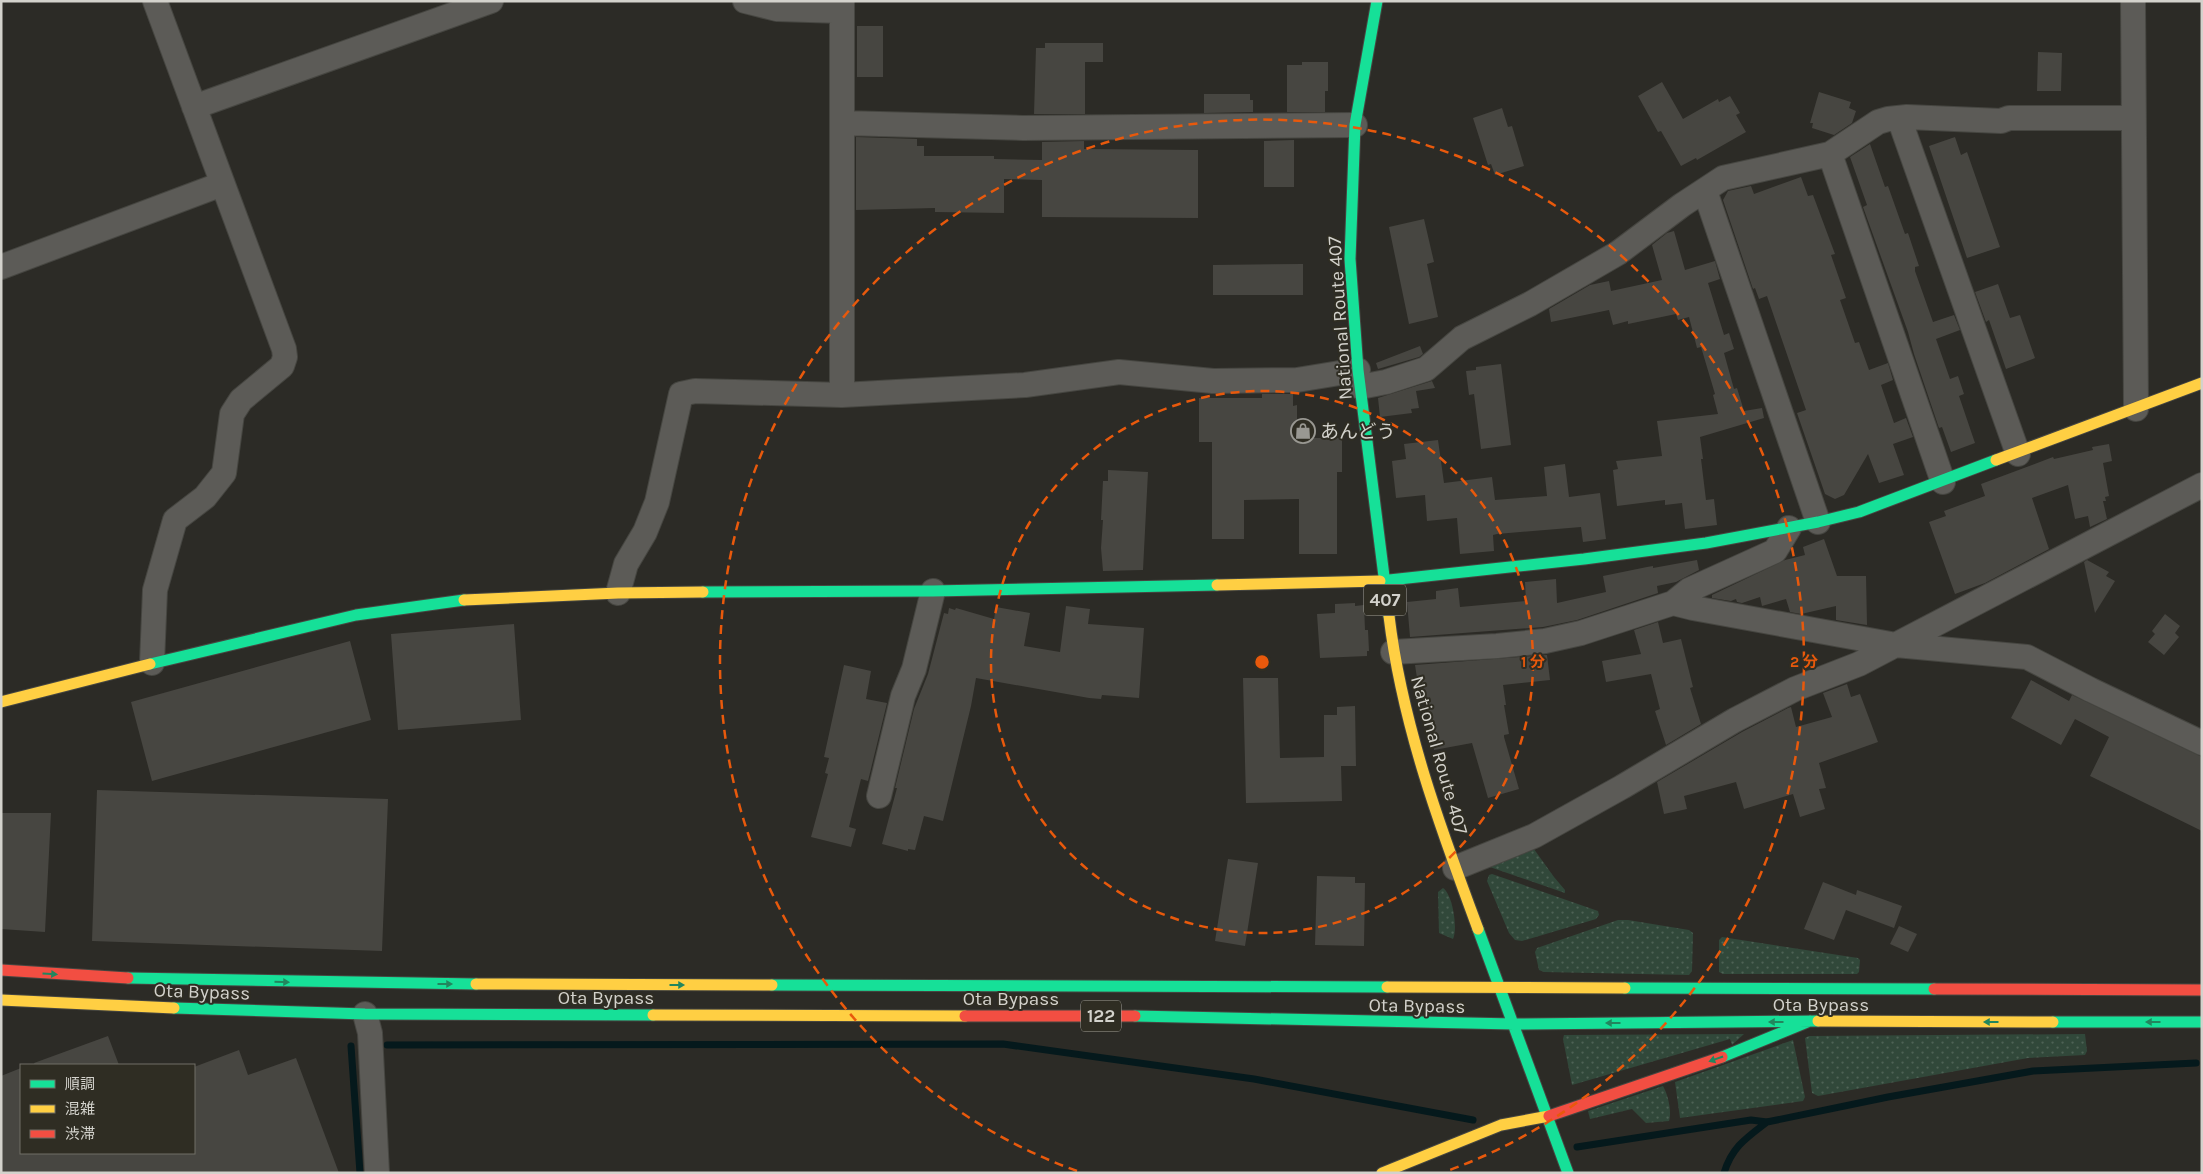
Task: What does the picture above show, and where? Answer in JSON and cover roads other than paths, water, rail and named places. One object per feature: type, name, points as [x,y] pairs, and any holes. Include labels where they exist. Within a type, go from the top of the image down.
[{"type":"main road","name":"National Route 407","points":[[1377,1],[1365,60],[1355,125],[1350,259],[1359,379],[1393,652],[1409,727],[1455,868],[1568,1173]]},
{"type":"main road","points":[[1,702],[152,663],[356,615],[464,600],[618,593],[933,590],[1383,582],[1706,543],[1789,528],[1859,512],[2018,454],[2202,383]]},
{"type":"main road","name":"Ota Bypass","points":[[1,970],[113,978],[396,984],[1499,986],[2202,990]]},
{"type":"main road","name":"Ota Bypass","points":[[1,1000],[109,1006],[365,1014],[1137,1016],[1514,1024],[1810,1021],[2202,1022]]},
{"type":"main road","points":[[1382,1173],[1501,1126],[1546,1116],[1741,1050],[1810,1021]]},
{"type":"street","points":[[152,663],[155,590],[175,520],[205,497],[224,473],[232,414],[241,400],[282,366],[285,358],[284,350],[155,1]]},
{"type":"street","points":[[194,107],[491,1]]},
{"type":"street","points":[[745,1],[777,9],[842,6],[842,395]]},
{"type":"street","points":[[2133,1],[2136,409]]},
{"type":"street","points":[[618,593],[626,564],[645,532],[657,502],[681,394],[694,391],[842,395],[1025,385],[1119,372],[1222,381],[1359,379],[1386,382],[1426,369],[1462,338],[1530,304],[1618,253],[1675,210],[1723,178],[1830,154],[1878,122],[1899,118],[2001,121],[2009,118],[2133,118]]},
{"type":"street","points":[[1899,118],[2018,454]]},
{"type":"street","points":[[843,123],[1023,128],[1355,125]]},
{"type":"street","points":[[1830,154],[1943,482]]},
{"type":"street","points":[[1,267],[222,184]]},
{"type":"street","points":[[1705,191],[1818,522]]},
{"type":"street","points":[[1455,868],[1534,836],[1744,715],[1795,689],[1859,664],[2202,485]]},
{"type":"street","points":[[1393,652],[1497,646],[1545,641],[1581,633],[1673,603],[1689,590],[1775,551],[1789,528]]},
{"type":"street","points":[[879,796],[903,696],[914,669],[933,590]]},
{"type":"street","points":[[1673,603],[1896,645],[2027,657],[2202,744]]},
{"type":"street","points":[[365,1014],[370,1033],[377,1173]]},
{"type":"waterway","points":[[387,1045],[1003,1044],[1254,1079],[1473,1120]]},
{"type":"waterway","points":[[351,1046],[360,1173]]},
{"type":"waterway","points":[[1577,1147],[1751,1120],[1767,1122],[1888,1097],[2033,1071],[2196,1063]]},
{"type":"waterway","points":[[1724,1173],[1731,1156],[1746,1138],[1767,1122]]},
{"type":"place","name":"あんどう","points":[[1303,431]]}]
